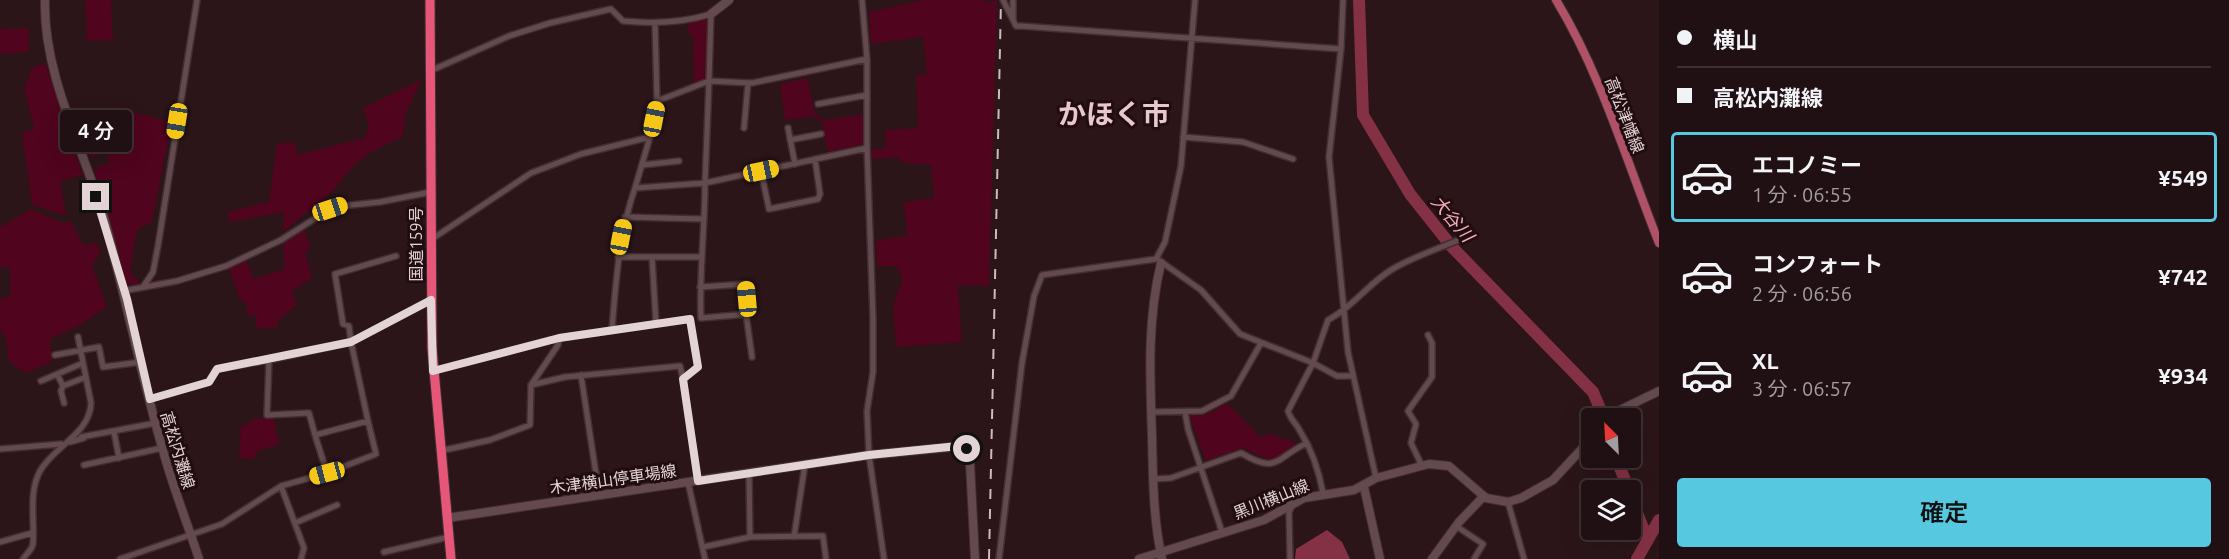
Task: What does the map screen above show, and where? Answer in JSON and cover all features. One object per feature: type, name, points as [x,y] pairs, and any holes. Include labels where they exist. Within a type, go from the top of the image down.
[{"type":"highway","name":"国道159号","points":[[430,0],[433,371],[452,559]]},
{"type":"main road","name":"高松内灘線","points":[[45,0],[44,30],[103,215],[162,448],[199,559]]},
{"type":"main road","points":[[711,14],[729,0]]},
{"type":"main road","name":"高松津幡線","points":[[1556,0],[1573,28],[1592,72],[1659,243]]},
{"type":"main road","points":[[1158,261],[1150,323],[1155,527],[1161,555]]},
{"type":"main road","points":[[1624,408],[1659,391]]},
{"type":"main road","name":"木津横山停車場線","points":[[447,518],[869,455],[962,446],[968,452],[970,463],[975,559]]},
{"type":"main road","points":[[1508,502],[1521,498],[1553,480],[1581,450]]},
{"type":"main road","name":"黒川横山線","points":[[1139,559],[1161,555],[1222,532],[1264,520],[1292,504],[1323,493],[1364,487],[1376,478],[1422,466],[1449,466],[1484,496],[1494,501],[1508,502]]},
{"type":"main road","points":[[1364,487],[1380,559]]},
{"type":"main road","points":[[1432,559],[1456,526],[1484,496]]},
{"type":"street","points":[[143,287],[153,272],[158,246],[197,0]]},
{"type":"street","points":[[862,0],[867,59],[867,148],[873,318],[873,372],[867,411],[869,455],[884,559]]},
{"type":"street","points":[[1003,0],[1016,26],[1341,50]]},
{"type":"street","points":[[1013,0],[1013,20]]},
{"type":"street","points":[[1158,261],[1165,242],[1181,166],[1195,0]]},
{"type":"street","points":[[1343,0],[1341,50],[1329,157],[1352,376],[1376,478]]},
{"type":"street","points":[[430,71],[509,36],[550,23],[610,9],[623,21],[656,24],[711,14],[704,219],[700,257],[701,318]]},
{"type":"street","points":[[612,329],[618,257],[625,217],[650,137],[657,100],[656,24]]},
{"type":"street","points":[[657,100],[710,81],[748,83],[788,77],[867,59]]},
{"type":"street","points":[[744,128],[748,83]]},
{"type":"street","points":[[818,104],[867,95]]},
{"type":"street","points":[[788,128],[795,164]]},
{"type":"street","points":[[790,140],[821,134]]},
{"type":"street","points":[[431,240],[466,219],[531,173],[581,154],[650,137]]},
{"type":"street","points":[[1183,137],[1243,142],[1293,159]]},
{"type":"street","points":[[635,188],[705,183],[867,148]]},
{"type":"street","points":[[761,171],[769,208],[818,199],[820,194],[815,159]]},
{"type":"street","points":[[642,165],[679,161]]},
{"type":"street","points":[[123,291],[177,281],[226,266],[279,241],[330,209],[431,192]]},
{"type":"street","points":[[625,217],[704,219]]},
{"type":"street","points":[[1323,493],[1319,472],[1307,443],[1288,411],[1313,363],[1328,320],[1344,312],[1371,285],[1392,269],[1459,240]]},
{"type":"street","points":[[120,559],[190,532],[222,524],[281,486],[327,473],[376,454],[349,326],[344,324],[336,274],[396,256]]},
{"type":"street","points":[[618,257],[700,257]]},
{"type":"street","points":[[652,257],[656,323]]},
{"type":"street","points":[[999,559],[1022,363],[1034,296],[1042,275],[1158,261],[1202,290],[1240,334],[1313,363],[1337,376],[1352,376]]},
{"type":"street","points":[[433,371],[559,338],[656,323],[749,314],[746,284],[700,287]]},
{"type":"street","points":[[150,399],[209,382],[217,369],[351,342],[431,300]]},
{"type":"street","points":[[746,314],[752,357]]},
{"type":"street","points":[[683,379],[698,367],[690,319]]},
{"type":"street","points":[[1422,466],[1411,443],[1416,424],[1408,411],[1431,376],[1432,343],[1428,335]]},
{"type":"street","points":[[23,559],[33,547],[36,479],[43,466],[75,436],[88,417],[91,408],[78,337]]},
{"type":"street","points":[[440,451],[490,440],[530,425],[531,385],[558,345],[559,338]]},
{"type":"street","points":[[1151,412],[1202,411],[1231,396],[1261,343]]},
{"type":"street","points":[[55,355],[99,347],[103,367],[141,362]]},
{"type":"street","points":[[269,360],[267,415],[309,413],[327,473]]},
{"type":"street","points":[[41,381],[83,363]]},
{"type":"street","points":[[531,385],[581,375],[681,366],[698,481]]},
{"type":"street","points":[[57,374],[63,386],[61,391],[64,403]]},
{"type":"street","points":[[581,375],[599,494]]},
{"type":"street","points":[[63,386],[86,377]]},
{"type":"street","points":[[1185,412],[1222,532]]},
{"type":"street","points":[[315,435],[368,421]]},
{"type":"street","points":[[0,449],[24,449],[65,443],[156,423]]},
{"type":"street","points":[[114,432],[119,458]]},
{"type":"street","points":[[75,436],[84,438]]},
{"type":"street","points":[[1154,479],[1171,478],[1241,453],[1261,465],[1283,460],[1296,448],[1307,443]]},
{"type":"street","points":[[84,465],[162,448]]},
{"type":"street","points":[[794,537],[805,464]]},
{"type":"street","points":[[749,473],[750,537]]},
{"type":"street","points":[[688,482],[705,559]]},
{"type":"street","points":[[281,486],[304,548],[301,559]]},
{"type":"street","points":[[1508,502],[1524,559]]},
{"type":"street","points":[[1290,559],[1289,512],[1292,504]]},
{"type":"street","points":[[295,523],[337,505]]},
{"type":"street","points":[[1456,526],[1484,544],[1474,559]]},
{"type":"street","points":[[0,542],[32,533]]},
{"type":"street","points":[[703,547],[750,537],[823,536],[826,559]]},
{"type":"street","points":[[384,552],[449,537]]},
{"type":"street","points":[[145,551],[146,559]]},
{"type":"shaded area","points":[[85,0],[111,0],[113,40],[87,41]]},
{"type":"shaded area","points":[[923,0],[984,0],[985,3],[997,0],[989,286],[958,285],[962,342],[896,347],[893,305],[902,280],[897,266],[877,266],[876,240],[907,236],[904,202],[934,198],[931,165],[903,163],[898,157],[872,159],[870,150],[886,148],[885,130],[918,128],[916,75],[927,74],[923,37],[871,44],[869,12]]},
{"type":"shaded area","points":[[708,17],[708,79],[694,84],[693,37],[687,31],[689,23]]},
{"type":"shaded area","points":[[29,28],[28,52],[0,54],[0,29]]},
{"type":"shaded area","points":[[45,62],[83,175],[60,181],[66,216],[32,205],[22,133],[34,128],[24,88],[32,69]]},
{"type":"shaded area","points":[[807,78],[815,113],[824,120],[864,114],[864,144],[828,152],[822,122],[814,116],[785,120],[780,84]]},
{"type":"shaded area","points":[[421,80],[405,115],[404,131],[400,138],[371,152],[352,167],[333,191],[283,232],[284,212],[230,222],[227,212],[269,202],[277,143],[295,143],[297,155],[365,138],[369,125],[363,108]]},
{"type":"shaded area","points":[[132,112],[172,122],[152,222],[137,230],[130,271],[140,284],[125,284],[94,169],[110,162],[105,152],[91,158],[83,135],[103,130],[119,130],[122,128],[123,115]]},
{"type":"shaded area","points":[[31,209],[64,223],[71,221],[83,245],[96,243],[101,250],[92,266],[107,307],[78,326],[50,339],[52,362],[26,373],[8,361],[7,341],[0,329],[0,299],[11,295],[9,267],[0,267],[0,227]]},
{"type":"shaded area","points":[[304,229],[311,249],[305,251],[312,278],[292,291],[297,305],[278,320],[278,327],[257,329],[255,315],[247,316],[247,305],[240,299],[229,269],[246,260],[254,279],[285,269],[283,242]]},
{"type":"shaded area","points":[[1227,403],[1260,437],[1270,434],[1297,443],[1285,455],[1269,460],[1243,448],[1206,461],[1189,415],[1205,415]]},
{"type":"shaded area","points":[[274,418],[279,444],[258,451],[253,459],[239,458],[241,427],[254,419]]},
{"type":"shaded area","points":[[1327,530],[1342,542],[1350,559],[1295,559],[1296,549]]},
{"type":"waterway","name":"大谷川","points":[[1359,0],[1363,115],[1410,194],[1452,247],[1593,392],[1600,408]]},
{"type":"waterway","name":"大谷川","points":[[1620,468],[1625,480]]},
{"type":"waterway","name":"大谷川","points":[[1637,559],[1659,520]]},
{"type":"waterway","name":"大谷川","points":[[1641,523],[1648,540]]},
{"type":"railway","points":[[989,559],[1001,0]]},
{"type":"district","name":"かほく市","points":[[1114,113]]},
{"type":"route","points":[[96,197],[127,299],[150,399],[209,382],[217,369],[351,342],[431,300],[433,371],[559,338],[690,319],[698,367],[683,379],[698,481],[869,455],[958,446],[967,449]]}]
